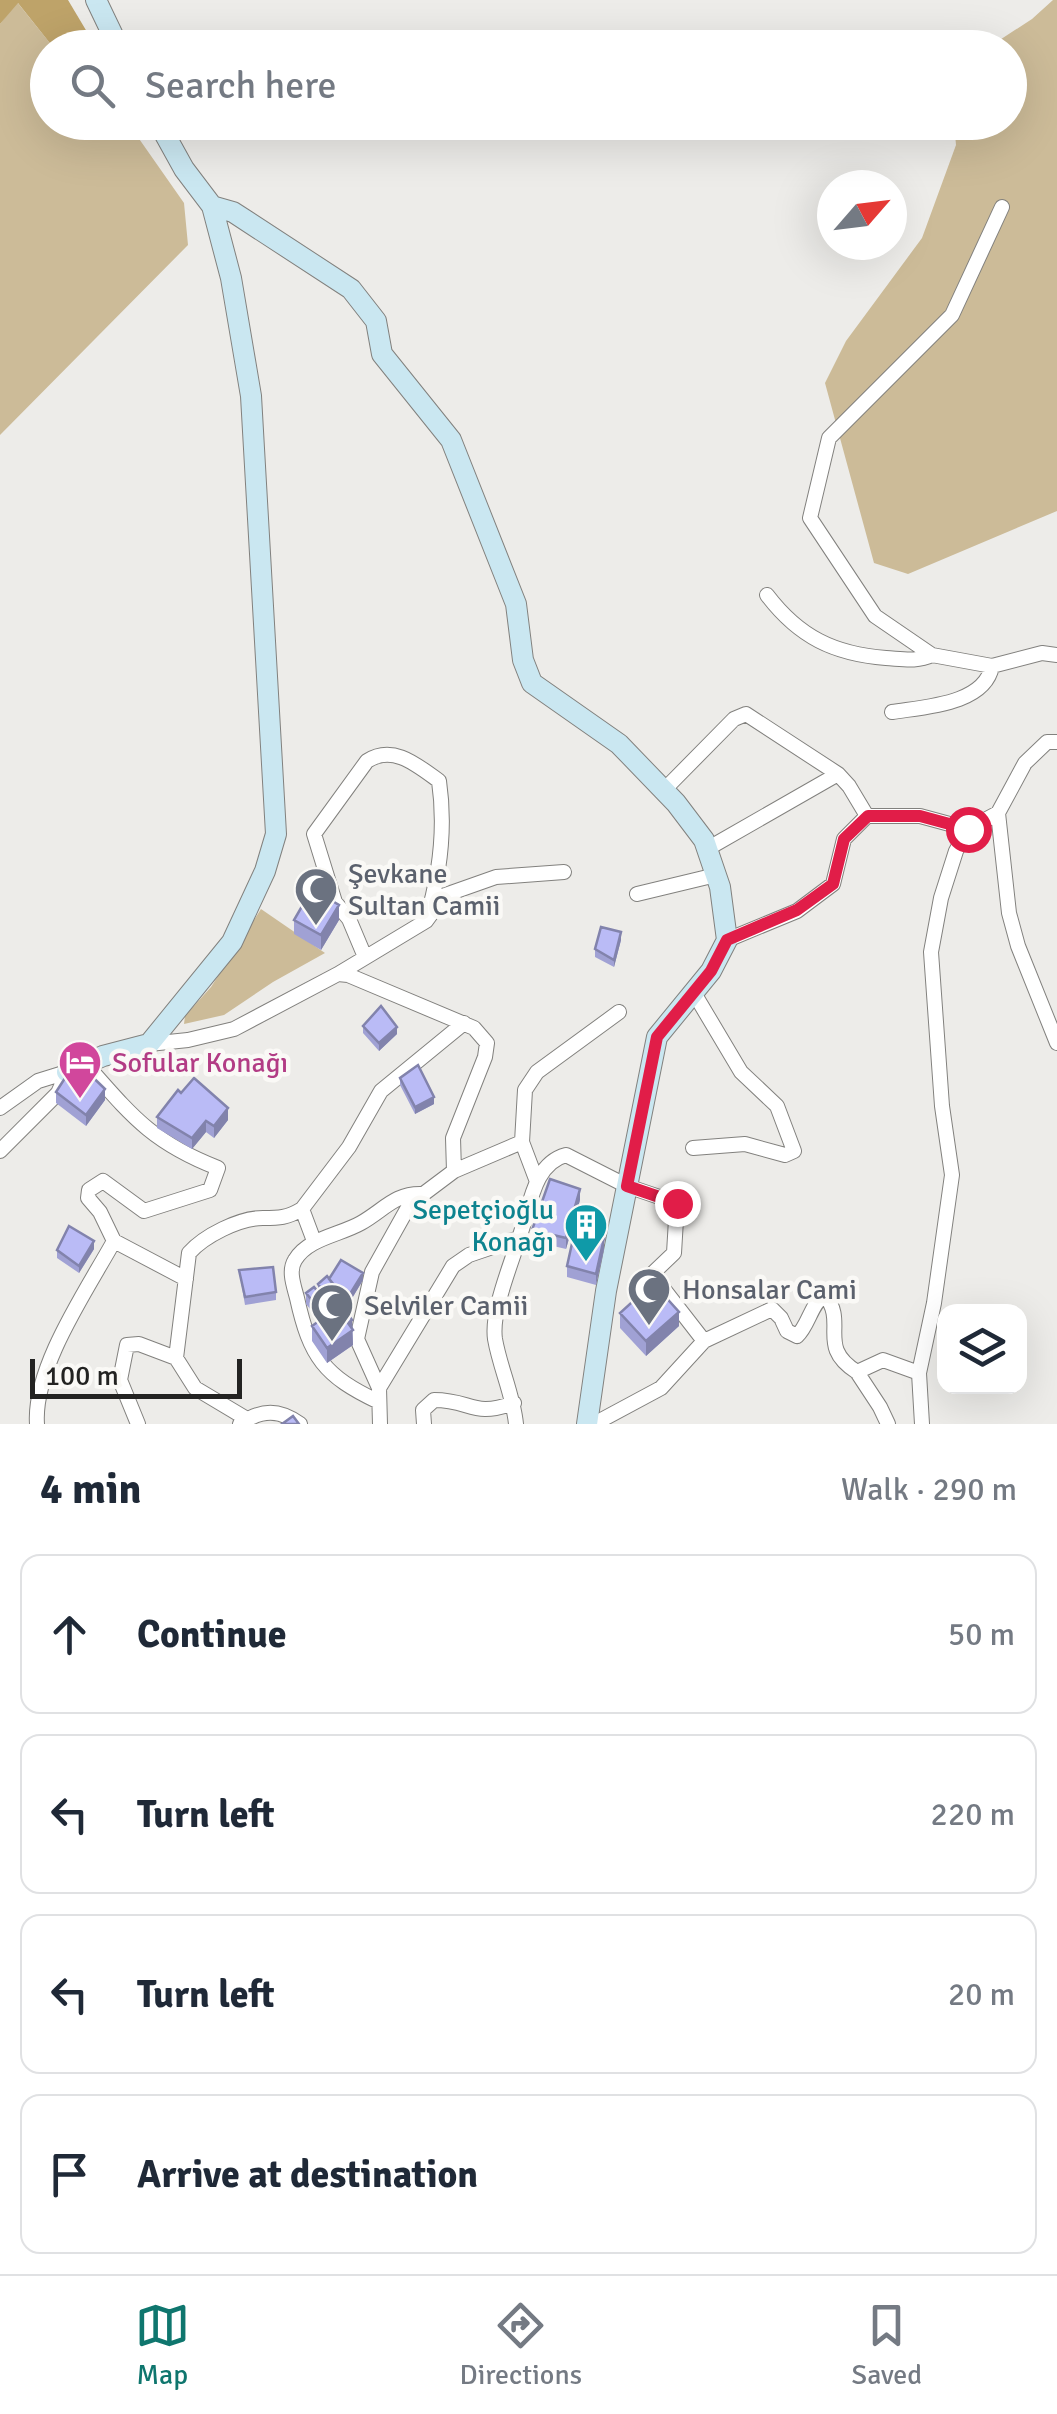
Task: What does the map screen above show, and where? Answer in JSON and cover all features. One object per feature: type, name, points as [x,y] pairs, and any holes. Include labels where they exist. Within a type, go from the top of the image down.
[{"type":"main road","points":[[96,0],[111,30]]},
{"type":"main road","points":[[76,1067],[149,1044],[232,942],[266,871],[276,834],[252,396],[212,206],[184,170],[168,140]]},
{"type":"main road","points":[[212,206],[233,212],[351,289],[376,322],[382,354],[450,440],[516,604],[523,660],[532,683],[619,744],[664,790],[704,840],[716,875],[727,940],[711,971],[657,1037],[606,1291],[590,1424]]},
{"type":"street","points":[[1002,207],[952,315],[829,438],[810,518],[874,616],[932,655],[992,666],[1042,653],[1057,655]]},
{"type":"street","points":[[767,595],[786,620],[826,646],[864,656],[920,660],[932,655]]},
{"type":"street","points":[[892,712],[962,697],[991,676],[992,666]]},
{"type":"street","points":[[664,790],[734,719],[746,714],[838,774],[868,816]]},
{"type":"street","points":[[1057,742],[1047,742],[1024,763],[998,813],[1009,913],[1057,1044]]},
{"type":"street","points":[[365,956],[349,920],[335,902],[314,834],[367,761],[375,756],[398,755],[439,781],[439,878],[426,921]]},
{"type":"street","points":[[707,849],[838,774]]},
{"type":"street","points":[[922,1424],[918,1372],[934,1302],[952,1175],[942,1106],[931,952],[940,898],[956,851],[968,829],[998,813]]},
{"type":"street","points":[[727,940],[797,910],[833,884],[844,839],[868,816],[920,816],[968,829]]},
{"type":"street","points":[[149,1044],[188,1040],[234,1028],[338,974],[426,921],[446,894],[496,877],[564,872]]},
{"type":"street","points":[[637,894],[716,875]]},
{"type":"street","points":[[338,974],[474,1028],[486,1043],[485,1057],[453,1138],[454,1170]]},
{"type":"street","points":[[693,1148],[745,1144],[785,1155],[794,1151],[778,1106],[740,1072],[694,994]]},
{"type":"street","points":[[536,1179],[522,1142],[526,1090],[536,1072],[618,1012]]},
{"type":"street","points":[[176,1358],[189,1253],[200,1240],[238,1224],[262,1218],[274,1221],[302,1209],[349,1147],[381,1091],[464,1024]]},
{"type":"street","points":[[76,1067],[141,1126],[180,1154],[218,1168],[210,1190],[144,1211],[103,1181],[95,1183],[88,1198],[100,1212],[114,1241],[186,1279]]},
{"type":"street","points":[[0,1108],[38,1081],[76,1067]]},
{"type":"street","points":[[0,1151],[58,1094],[76,1067]]},
{"type":"street","points":[[380,1424],[379,1395],[358,1340],[372,1272],[410,1204],[454,1170],[522,1142]]},
{"type":"street","points":[[516,1424],[514,1403],[494,1337],[494,1322],[536,1179],[559,1156],[566,1154],[627,1186],[677,1203],[674,1252],[652,1274],[704,1340]]},
{"type":"street","points":[[379,1395],[344,1386],[317,1356],[306,1335],[291,1272],[295,1260],[314,1241],[335,1236],[362,1222],[394,1198],[423,1194]]},
{"type":"street","points":[[302,1209],[314,1241]]},
{"type":"street","points":[[379,1395],[454,1266],[469,1255],[519,1238]]},
{"type":"street","points":[[37,1424],[40,1392],[54,1349],[114,1241]]},
{"type":"street","points":[[590,1424],[662,1388],[704,1340],[772,1308],[787,1331],[796,1336],[804,1329],[818,1299],[825,1295],[834,1314],[834,1348],[841,1362],[857,1372],[872,1393],[888,1424]]},
{"type":"street","points":[[138,1424],[120,1380],[127,1345],[139,1344],[176,1358],[195,1388],[243,1421],[266,1412],[284,1413],[300,1424]]},
{"type":"street","points":[[857,1372],[882,1360],[918,1372]]},
{"type":"street","points":[[424,1424],[423,1410],[434,1400],[492,1411],[514,1403]]},
{"type":"shaded area","points":[[0,0],[68,0],[86,30],[39,30],[18,3],[0,24]]},
{"type":"shaded area","points":[[1057,0],[1057,511],[908,574],[874,563],[825,383],[846,341],[922,238],[956,140],[1027,140],[1027,30],[1015,30]]},
{"type":"shaded area","points":[[17,2],[39,30],[30,30],[30,140],[140,140],[184,203],[188,245],[0,435],[0,24]]},
{"type":"shaded area","points":[[261,909],[325,953],[224,1015],[184,1024],[185,1016],[211,987]]},
{"type":"building","points":[[312,889],[339,905],[321,935],[294,920]]},
{"type":"building","points":[[601,927],[621,932],[614,960],[595,949]]},
{"type":"building","points":[[381,1006],[397,1027],[379,1043],[363,1026]]},
{"type":"building","points":[[76,1061],[105,1089],[86,1115],[56,1092]]},
{"type":"building","points":[[418,1065],[434,1097],[415,1107],[400,1078]]},
{"type":"building","points":[[194,1078],[228,1108],[214,1126],[206,1121],[192,1138],[157,1117],[178,1090],[181,1093]]},
{"type":"building","points":[[550,1179],[580,1189],[566,1238],[532,1230]]},
{"type":"building","points":[[69,1226],[94,1241],[79,1266],[57,1250]]},
{"type":"building","name":"Sepetçioğlu Konağı","points":[[575,1230],[604,1238],[596,1274],[567,1266]]},
{"type":"building","points":[[341,1260],[363,1273],[345,1302],[329,1279]]},
{"type":"building","points":[[273,1267],[276,1292],[245,1297],[239,1270]]},
{"type":"building","points":[[327,1276],[345,1299],[324,1315],[306,1293],[314,1287],[319,1293],[322,1290],[318,1284]]},
{"type":"building","points":[[653,1283],[679,1312],[646,1341],[620,1313]]},
{"type":"building","points":[[337,1308],[340,1313],[345,1310],[353,1330],[327,1348],[312,1326]]},
{"type":"building","points":[[293,1416],[299,1424],[282,1424]]},
{"type":"place","name":"Şevkane Sultan Camii","points":[[316,927]]},
{"type":"place","name":"Sofular Konağı","points":[[80,1100]]},
{"type":"place","name":"Sepetçioğlu Konağı","points":[[586,1263]]},
{"type":"place","name":"Honsalar Cami","points":[[649,1327]]},
{"type":"place","name":"Selviler Camii","points":[[332,1343]]},
{"type":"route","points":[[677,1203],[627,1186],[657,1037],[711,971],[727,940],[797,910],[833,884],[844,839],[868,816],[920,816],[968,829]]}]
